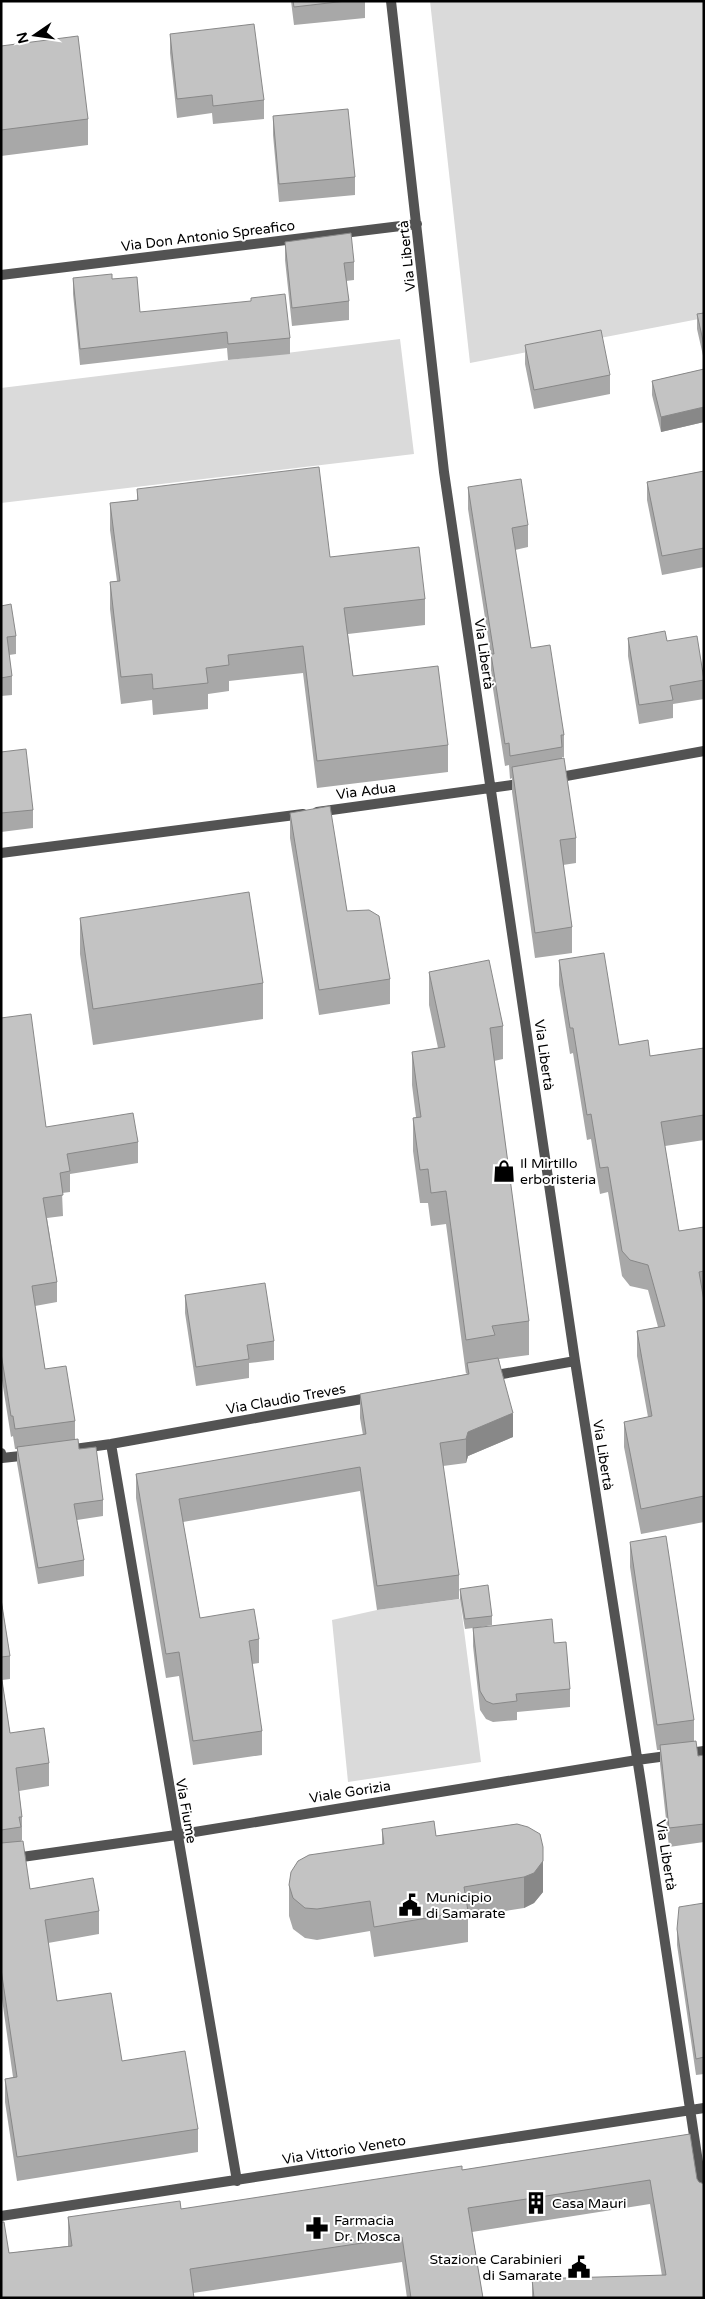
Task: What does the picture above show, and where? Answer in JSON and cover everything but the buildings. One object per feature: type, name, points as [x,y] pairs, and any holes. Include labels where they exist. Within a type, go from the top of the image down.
[{"type":"street","name":"Via Libertà","points":[[391,1],[444,472],[575,1361],[691,2110]]},
{"type":"street","name":"Via Don Antonio Spreafico","points":[[1,275],[417,224]]},
{"type":"street","name":"Via Adua","points":[[1,853],[491,788],[704,751]]},
{"type":"street","points":[[483,1377],[575,1361]]},
{"type":"street","name":"Via Claudio Treves","points":[[2,1456],[47,1453],[111,1444],[385,1395]]},
{"type":"street","name":"Via Fiume","points":[[111,1444],[176,1835],[237,2181]]},
{"type":"street","name":"Viale Gorizia","points":[[1,1860],[176,1835],[637,1760],[704,1752]]},
{"type":"street","name":"Via Vittorio Veneto","points":[[1,2216],[704,2108]]},
{"type":"street","points":[[691,2110],[704,2202]]},
{"type":"shaded area","points":[[430,1],[704,1],[704,318],[470,363]]},
{"type":"shaded area","points":[[400,339],[414,454],[1,503],[1,388]]},
{"type":"shaded area","points":[[460,1599],[481,1762],[348,1782],[332,1620],[377,1610]]},
{"type":"place","name":"Il Mirtillo erboristeria","points":[[504,1171]]},
{"type":"place","name":"Municipio di Samarate","points":[[410,1905]]},
{"type":"place","name":"Casa Mauri","points":[[536,2203]]},
{"type":"place","name":"Farmacia Dr. Mosca","points":[[317,2228]]},
{"type":"place","name":"Stazione Carabinieri di Samarate","points":[[579,2267]]}]
